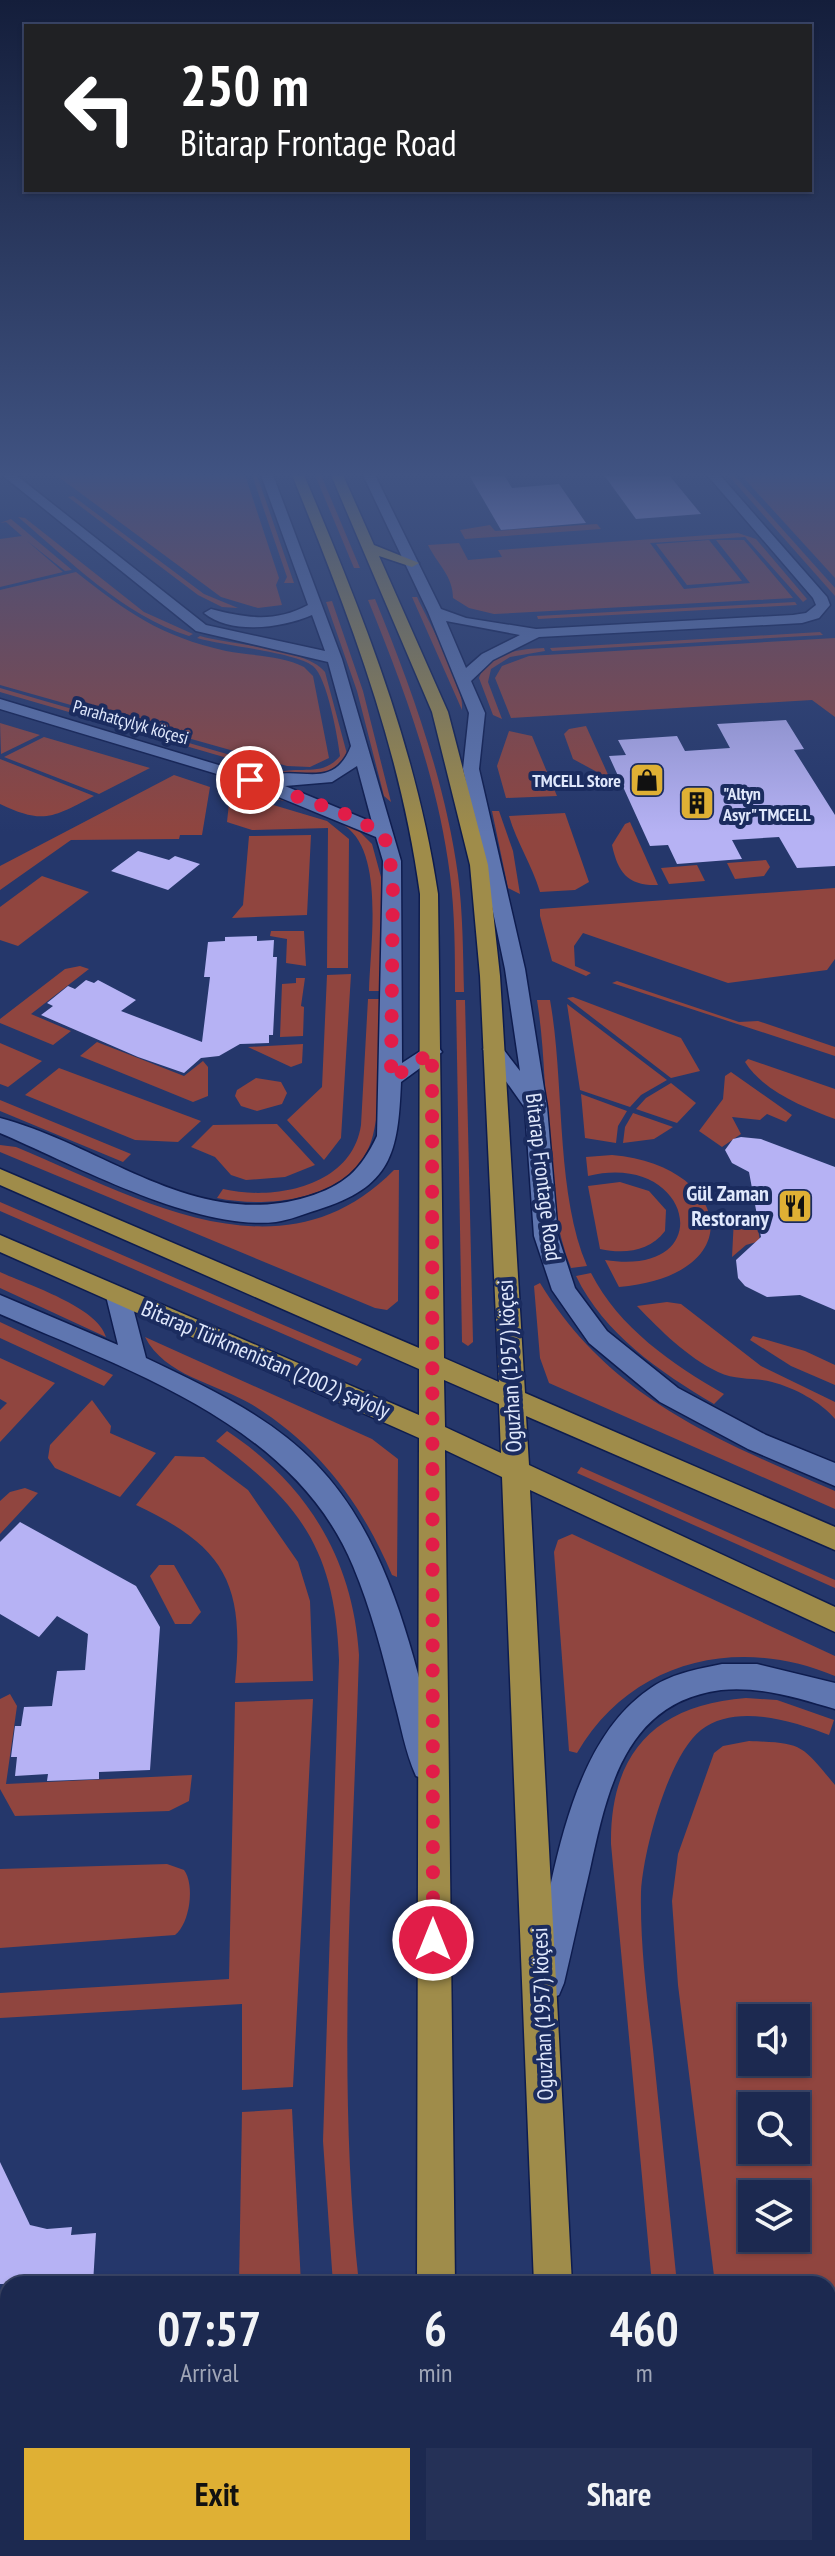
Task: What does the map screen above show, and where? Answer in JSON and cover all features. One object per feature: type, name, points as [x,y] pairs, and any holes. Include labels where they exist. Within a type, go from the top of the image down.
[{"type":"main road","points":[[346,594],[375,666],[411,792],[429,894],[434,1362],[431,1430],[436,2276]]},
{"type":"main road","name":"Oguzhan (1957) köçesi","points":[[390,594],[466,778],[479,865],[493,1049],[512,1396],[553,2276]]},
{"type":"main road","points":[[0,1176],[434,1362],[835,1539]]},
{"type":"main road","name":"Bitarap Türkmenistan (2002) şaýoly","points":[[0,1243],[431,1430],[514,1473],[835,1620]]},
{"type":"street","points":[[160,594],[179,616],[208,629],[335,659]]},
{"type":"street","points":[[4,1130],[195,1205],[236,1214],[277,1214],[336,1196],[372,1170],[388,1136],[393,876],[360,744],[335,659],[311,594]]},
{"type":"street","name":"Bitarap Frontage Road","points":[[427,594],[477,713],[466,778],[515,969],[536,1107],[550,1256],[564,1290],[586,1323],[614,1352],[669,1395],[757,1442],[835,1475]]},
{"type":"street","points":[[435,612],[463,622],[536,633],[793,619],[819,612],[823,605],[818,594]]},
{"type":"street","points":[[167,600],[251,623],[284,621],[316,607]]},
{"type":"street","points":[[464,680],[476,662],[490,652],[536,633]]},
{"type":"street","name":"Parahatçylyk köçesi","points":[[0,704],[250,780],[343,813],[384,834]]},
{"type":"street","points":[[250,780],[303,781],[332,776],[352,766],[360,744]]},
{"type":"street","points":[[493,1049],[536,1107]]},
{"type":"street","points":[[391,1079],[432,1052]]},
{"type":"street","points":[[118,1296],[135,1365]]},
{"type":"street","points":[[0,1304],[135,1365],[264,1433],[300,1463],[335,1505],[365,1561],[432,1783]]},
{"type":"street","points":[[541,2009],[592,1788],[603,1759],[627,1724],[669,1692],[717,1678],[765,1676],[794,1681],[835,1696]]},
{"type":"shaded area","points":[[0,594],[105,594],[146,621],[182,638],[226,651],[286,660],[304,667],[313,676],[329,758],[310,767],[287,766],[0,685]]},
{"type":"shaded area","points":[[111,594],[122,594],[144,612],[193,634],[189,636],[165,627]]},
{"type":"shaded area","points":[[205,594],[238,608],[222,607],[198,595]]},
{"type":"shaded area","points":[[217,594],[279,594],[282,605],[258,608]]},
{"type":"shaded area","points":[[453,594],[790,594],[793,598],[494,614],[469,608],[453,598]]},
{"type":"shaded area","points":[[796,594],[803,594],[807,599],[803,602]]},
{"type":"shaded area","points":[[412,597],[417,597],[445,654],[458,686],[462,710]]},
{"type":"shaded area","points":[[375,599],[414,700],[445,804],[460,890],[464,992],[455,992],[452,890],[437,804],[407,701],[368,600]]},
{"type":"shaded area","points":[[332,601],[363,691],[391,802],[384,796],[357,691],[326,602]]},
{"type":"shaded area","points":[[795,602],[797,605],[538,619],[537,616]]},
{"type":"shaded area","points":[[820,632],[823,635],[552,651],[550,648]]},
{"type":"shaded area","points":[[200,636],[286,652],[315,664],[325,672],[347,754],[342,762],[317,774],[278,773],[326,767],[340,756],[327,695],[313,666],[276,653],[197,638]]},
{"type":"shaded area","points":[[835,638],[835,717],[812,700],[511,718],[495,678],[502,666],[529,656]]},
{"type":"shaded area","points":[[544,648],[545,651],[510,657],[491,669],[488,682],[502,719],[493,715],[479,678],[483,669],[497,657],[525,649]]},
{"type":"shaded area","points":[[0,688],[275,768],[272,771],[0,692]]},
{"type":"shaded area","points":[[0,723],[40,735],[1,754]]},
{"type":"shaded area","points":[[586,726],[610,779],[573,759],[564,734],[569,729]]},
{"type":"shaded area","points":[[509,731],[532,736],[557,796],[506,798],[497,766]]},
{"type":"shaded area","points":[[44,737],[150,768],[99,794],[4,757]]},
{"type":"shaded area","points":[[0,759],[94,796],[48,816],[15,811],[0,804]]},
{"type":"shaded area","points":[[174,775],[210,787],[202,835],[180,835],[179,839],[71,840],[0,890],[0,866]]},
{"type":"shaded area","points":[[241,788],[329,813],[358,830],[372,844],[381,877],[381,991],[369,991],[372,902],[366,857],[358,839],[345,826],[320,812],[234,789]]},
{"type":"shaded area","points":[[230,794],[327,821],[349,839],[348,968],[327,968],[328,828],[252,830],[227,822]]},
{"type":"shaded area","points":[[492,811],[499,811],[513,851],[520,894],[508,888]]},
{"type":"shaded area","points":[[565,813],[589,882],[575,890],[540,892],[509,816]]},
{"type":"shaded area","points":[[630,822],[658,885],[639,883],[621,870],[612,845],[625,824]]},
{"type":"shaded area","points":[[311,835],[307,915],[232,918],[243,905],[249,836]]},
{"type":"shaded area","points":[[766,860],[770,867],[764,876],[735,879],[727,863]]},
{"type":"shaded area","points":[[697,865],[705,881],[669,884],[661,868]]},
{"type":"shaded area","points":[[42,876],[89,892],[18,946],[0,940],[0,907]]},
{"type":"shaded area","points":[[835,888],[835,959],[827,970],[728,983],[583,933],[574,946],[575,966],[591,973],[586,976],[552,961],[540,916],[540,909]]},
{"type":"shaded area","points":[[271,931],[304,931],[306,966],[286,963],[287,939],[270,936]]},
{"type":"shaded area","points":[[80,966],[89,969],[31,1014],[71,1031],[53,1045],[0,1023],[0,1019],[65,969]]},
{"type":"shaded area","points":[[351,974],[341,1138],[324,1160],[287,1120],[322,1087],[327,975]]},
{"type":"shaded area","points":[[296,978],[305,978],[301,1006],[304,1007],[303,1036],[280,1037],[282,984],[296,983]]},
{"type":"shaded area","points":[[617,981],[739,1022],[758,1021],[835,1047],[835,1056],[612,983]]},
{"type":"shaded area","points":[[573,997],[681,1038],[700,1071],[671,1078],[567,998]]},
{"type":"shaded area","points":[[368,999],[381,999],[380,1068],[376,1120],[364,1157],[349,1174],[309,1195],[261,1202],[217,1198],[223,1189],[264,1193],[307,1185],[327,1176],[343,1163],[355,1146],[361,1125]]},
{"type":"shaded area","points":[[456,1000],[465,1000],[473,1342],[468,1346],[462,1342]]},
{"type":"shaded area","points":[[537,1000],[550,1000],[565,1171],[577,1236],[587,1266],[571,1268],[561,1238],[550,1172]]},
{"type":"shaded area","points":[[567,1004],[667,1080],[641,1095],[630,1107],[580,1090]]},
{"type":"shaded area","points":[[97,1042],[184,1076],[203,1061],[208,1067],[208,1096],[193,1102],[80,1056]]},
{"type":"shaded area","points":[[0,1043],[42,1061],[8,1087],[0,1084]]},
{"type":"shaded area","points":[[303,1044],[302,1063],[291,1067],[248,1047]]},
{"type":"shaded area","points":[[748,1059],[835,1089],[835,1119],[773,1090],[753,1072],[745,1062]]},
{"type":"shaded area","points":[[59,1068],[201,1121],[178,1142],[135,1140],[25,1095]]},
{"type":"shaded area","points":[[731,1072],[792,1115],[786,1122],[767,1114],[760,1120],[732,1117],[741,1134],[722,1147],[699,1131],[723,1099],[725,1076]]},
{"type":"shaded area","points":[[256,1078],[281,1082],[287,1093],[282,1104],[257,1111],[241,1106],[235,1096],[237,1090]]},
{"type":"shaded area","points":[[671,1083],[696,1103],[677,1123],[636,1109],[646,1098]]},
{"type":"shaded area","points":[[581,1094],[627,1111],[618,1126],[616,1143],[585,1138]]},
{"type":"shaded area","points":[[0,1100],[131,1154],[123,1162],[0,1111]]},
{"type":"shaded area","points":[[633,1113],[673,1127],[654,1139],[623,1143],[625,1127]]},
{"type":"shaded area","points":[[277,1124],[315,1165],[285,1177],[246,1180],[231,1175],[215,1157],[191,1147],[213,1125]]},
{"type":"shaded area","points":[[0,1145],[16,1147],[159,1207],[208,1220],[257,1226],[304,1222],[350,1204],[394,1170],[399,1170],[398,1301],[387,1310],[375,1308],[0,1152]]},
{"type":"shaded area","points":[[612,1155],[652,1163],[682,1178],[702,1198],[710,1220],[707,1243],[691,1263],[662,1278],[619,1287],[605,1260],[642,1260],[666,1251],[678,1234],[679,1215],[670,1196],[651,1181],[624,1173],[588,1176],[586,1157]]},
{"type":"shaded area","points":[[620,1182],[649,1191],[666,1210],[665,1231],[659,1238],[636,1250],[600,1249],[588,1186]]},
{"type":"shaded area","points":[[0,1202],[362,1359],[357,1366],[0,1211]]},
{"type":"shaded area","points":[[756,1217],[760,1241],[746,1245],[732,1257],[734,1218]]},
{"type":"shaded area","points":[[0,1272],[76,1307],[100,1326],[106,1337],[0,1288]]},
{"type":"shaded area","points":[[591,1273],[616,1311],[648,1343],[724,1394],[714,1404],[635,1350],[602,1316],[576,1276]]},
{"type":"shaded area","points":[[540,1283],[568,1323],[599,1357],[633,1386],[708,1433],[835,1491],[835,1509],[549,1383],[540,1358],[534,1286]]},
{"type":"shaded area","points":[[667,1302],[681,1304],[761,1366],[835,1402],[835,1419],[815,1401],[790,1388],[725,1375],[707,1366],[665,1334],[637,1306]]},
{"type":"shaded area","points":[[0,1322],[113,1375],[104,1386],[0,1338]]},
{"type":"shaded area","points":[[753,1336],[805,1351],[835,1365],[835,1385],[791,1366],[750,1340]]},
{"type":"shaded area","points":[[145,1337],[372,1439],[398,1459],[397,1577],[392,1575],[352,1501],[317,1457],[275,1420],[251,1404],[165,1361]]},
{"type":"shaded area","points":[[0,1358],[55,1383],[0,1442],[0,1410],[7,1403],[0,1399]]},
{"type":"shaded area","points":[[92,1400],[111,1426],[110,1433],[156,1453],[120,1497],[55,1468],[48,1458],[50,1445]]},
{"type":"shaded area","points":[[227,1431],[281,1475],[302,1500],[336,1556],[355,1620],[359,1655],[347,2049],[348,2127],[358,2276],[332,2276],[323,2141],[339,1660],[336,1622],[321,1560],[308,1534],[271,1487],[216,1441]]},
{"type":"shaded area","points":[[175,1456],[204,1457],[248,1490],[298,1562],[310,1601],[313,1681],[235,1683],[236,1620],[232,1595],[223,1573],[210,1554],[191,1537],[136,1505]]},
{"type":"shaded area","points":[[581,1467],[835,1580],[835,1588],[577,1473]]},
{"type":"shaded area","points":[[25,1488],[38,1493],[0,1534],[0,1501],[10,1492]]},
{"type":"shaded area","points":[[572,1534],[835,1656],[835,1676],[798,1664],[761,1658],[725,1658],[690,1664],[657,1677],[626,1696],[600,1721],[577,1753],[569,1751],[554,1552],[558,1540]]},
{"type":"shaded area","points":[[159,1565],[174,1565],[201,1612],[191,1624],[175,1624],[150,1576]]},
{"type":"shaded area","points":[[10,1694],[17,1706],[6,1784],[192,1775],[189,1801],[169,1811],[15,1816],[0,1789],[0,1699]]},
{"type":"shaded area","points":[[746,1698],[777,1700],[834,1720],[829,1735],[764,1717],[731,1717],[715,1722],[701,1730],[689,1743],[659,1806],[643,1875],[642,1931],[676,2276],[651,2276],[611,1844],[613,1812],[619,1784],[629,1760],[644,1740],[663,1723],[686,1711]]},
{"type":"shaded area","points":[[313,1699],[293,2087],[242,2090],[242,2004],[0,2018],[0,1993],[229,1979],[235,1702]]},
{"type":"shaded area","points":[[749,1741],[800,1748],[835,1785],[835,2276],[714,2276],[678,1985],[672,1901],[678,1854],[714,1753],[723,1746]]},
{"type":"shaded area","points":[[167,1864],[184,1870],[189,1885],[187,1913],[175,1935],[0,1948],[0,1869]]},
{"type":"shaded area","points":[[292,2109],[301,2276],[239,2276],[242,2112]]},
{"type":"building","points":[[786,720],[804,749],[794,750],[835,815],[835,866],[797,868],[779,837],[732,840],[742,859],[677,864],[668,845],[650,846],[609,756],[626,755],[618,740],[677,736],[685,751],[730,748],[717,724]]},
{"type":"building","points":[[138,851],[169,860],[175,856],[200,864],[168,890],[111,871]]},
{"type":"building","points":[[257,936],[257,941],[274,940],[273,957],[277,957],[273,1035],[269,1035],[269,1043],[240,1044],[219,1056],[201,1058],[184,1073],[138,1057],[41,1015],[53,1006],[47,1003],[68,986],[75,989],[86,980],[94,983],[98,980],[136,1000],[121,1011],[202,1042],[210,977],[204,977],[208,942],[225,941],[225,937]]},
{"type":"building","name":"Gül Zaman Restorany","points":[[733,1139],[761,1139],[835,1167],[835,1310],[800,1295],[767,1297],[745,1286],[738,1278],[736,1260],[761,1237],[749,1172],[732,1163],[725,1150]]},
{"type":"building","points":[[20,1522],[136,1586],[160,1627],[150,1770],[99,1772],[99,1779],[47,1781],[48,1774],[15,1776],[17,1757],[11,1757],[15,1726],[21,1726],[24,1707],[52,1706],[57,1671],[85,1670],[88,1634],[57,1616],[39,1637],[0,1614],[0,1542]]},
{"type":"building","points":[[0,2162],[30,2225],[47,2229],[72,2227],[71,2235],[96,2233],[93,2276],[0,2276]]},
{"type":"place","name":"TMCELL Store","points":[[647,780]]},
{"type":"place","name":"\"Altyn Asyr\" TMCELL","points":[[697,803]]},
{"type":"place","name":"Gül Zaman Restorany","points":[[795,1206]]},
{"type":"route","points":[[250,780],[319,803],[384,834],[393,876],[391,1079],[432,1052],[433,1940]]}]
